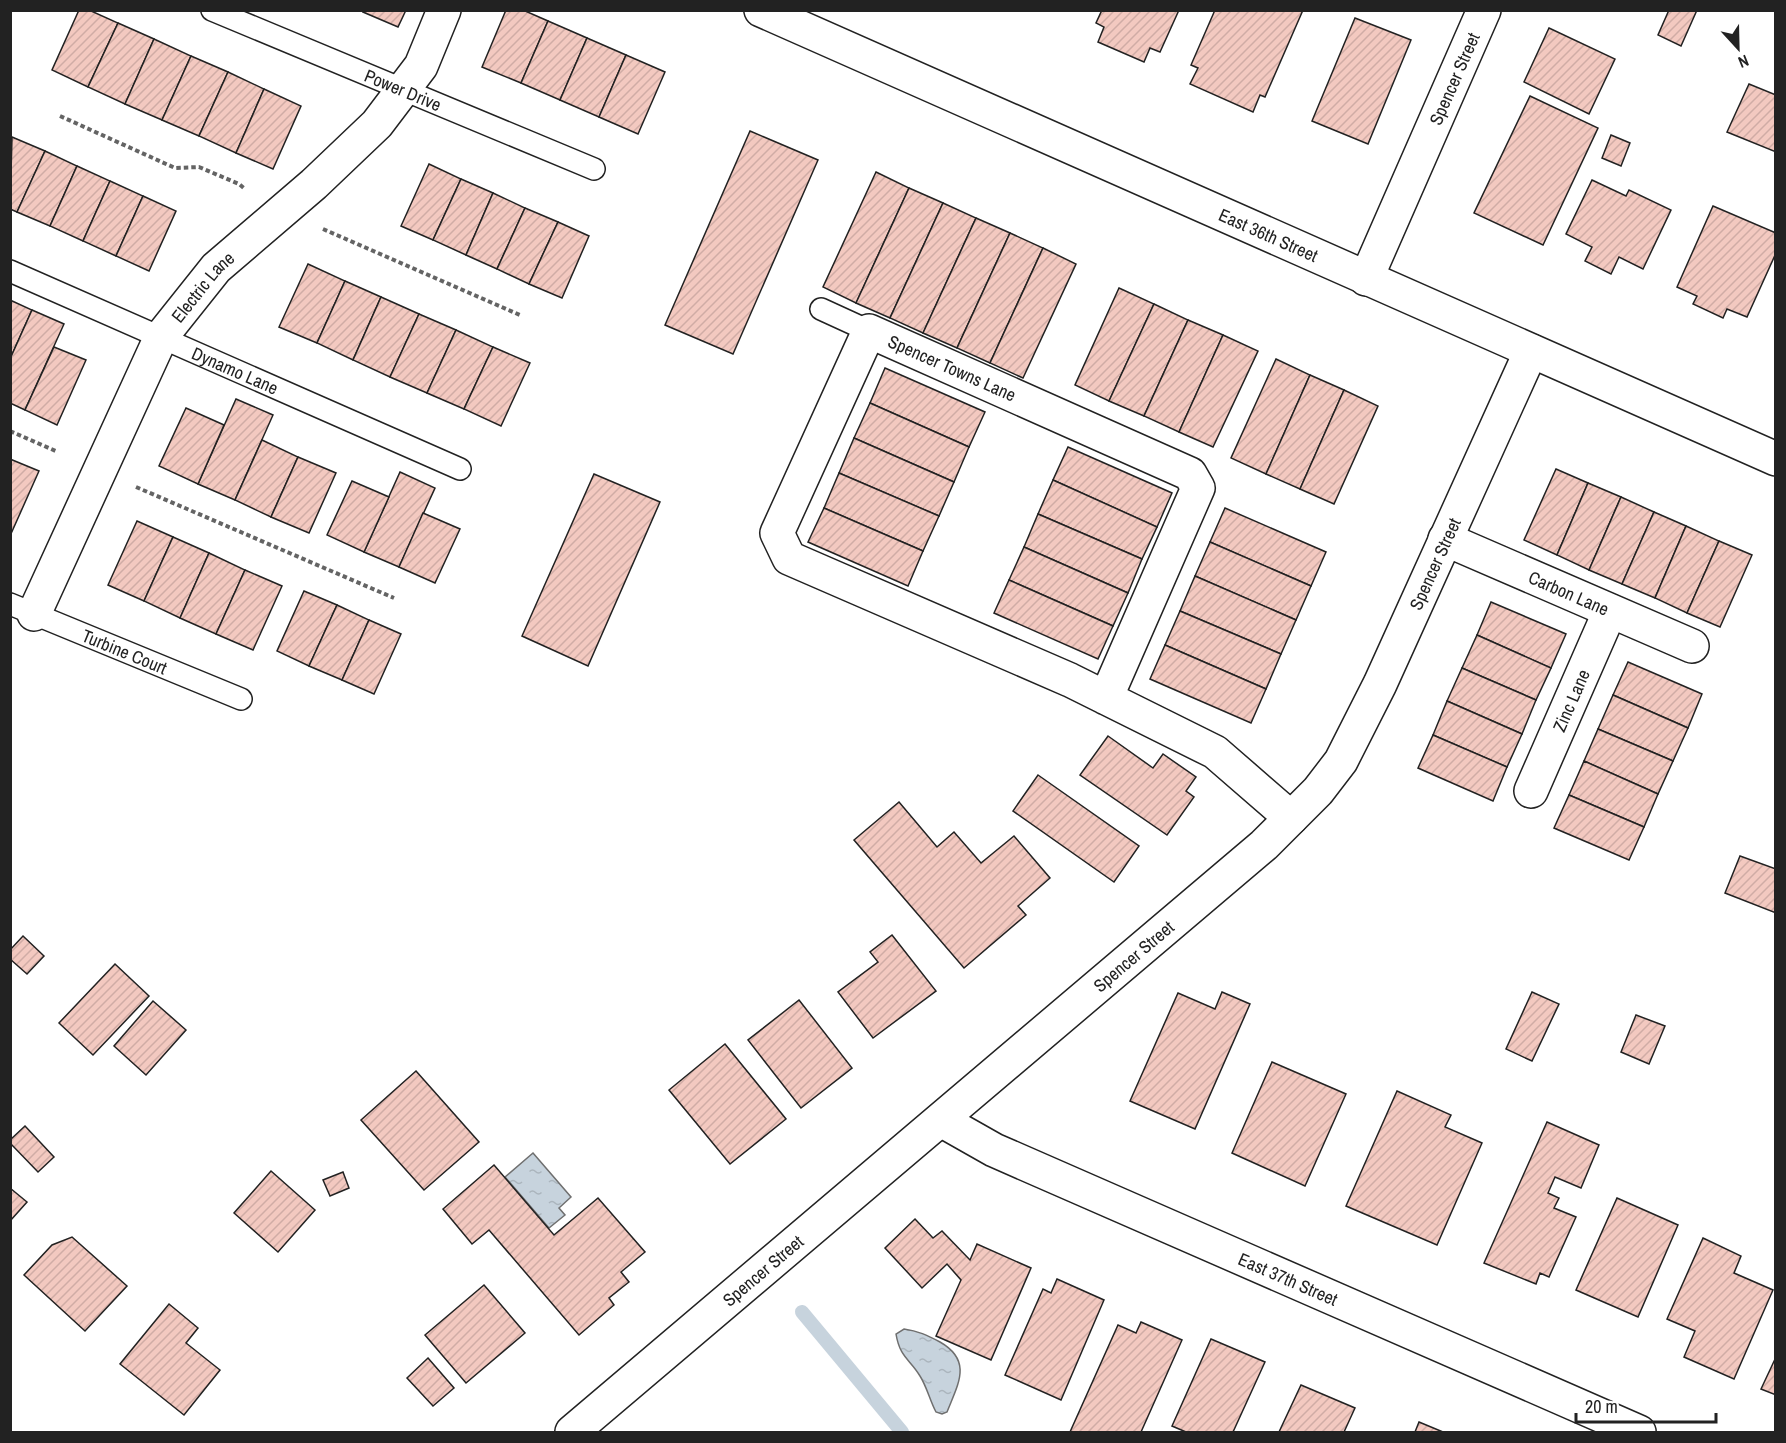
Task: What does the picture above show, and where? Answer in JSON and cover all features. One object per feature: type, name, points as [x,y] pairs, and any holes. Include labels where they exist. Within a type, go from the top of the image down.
[{"type":"street","name":"Electric Lane","points":[[22,609],[161,337],[216,268],[314,184],[377,124],[421,66],[444,10]]},
{"type":"street","name":"East 36th Street","points":[[761,10],[1776,459]]},
{"type":"street","name":"Spencer Street","points":[[1366,279],[1484,10]]},
{"type":"street","name":"Spencer Towns Lane","points":[[1106,698],[1198,488],[1190,474],[869,331],[777,533],[789,558],[1070,680],[1106,698],[1215,752],[1291,818]]},
{"type":"street","name":"Spencer Street","points":[[572,1432],[1264,845],[1318,791],[1341,761],[1380,684],[1531,351]]},
{"type":"street","name":"Carbon Lane","points":[[1445,539],[1692,646]]},
{"type":"street","name":"Zinc Lane","points":[[1531,791],[1610,611]]},
{"type":"street","name":"East 37th Street","points":[[941,1120],[994,1150],[1640,1432]]},
{"type":"lane","name":"Power Drive","points":[[212,10],[594,169]]},
{"type":"lane","name":"Dynamo Lane","points":[[10,271],[460,469]]},
{"type":"lane","points":[[821,309],[869,331]]},
{"type":"lane","name":"Turbine Court","points":[[22,609],[241,699]]},
{"type":"path","points":[[60,116],[175,168],[199,166],[247,190]]},
{"type":"path","points":[[322,228],[520,315]]},
{"type":"path","points":[[10,431],[58,452]]},
{"type":"path","points":[[136,487],[394,598]]},
{"type":"water","points":[[533,1153],[571,1197],[559,1208],[565,1215],[549,1228],[505,1177]]},
{"type":"water","points":[[904,1329],[940,1342],[957,1357],[960,1374],[947,1412],[942,1414],[936,1412],[922,1380],[900,1348],[896,1334]]},
{"type":"building","points":[[79,10],[89,10],[118,23],[88,87],[52,70]]},
{"type":"building","points":[[364,10],[406,10],[398,27],[363,12]]},
{"type":"building","points":[[506,10],[523,10],[548,21],[521,83],[482,67]]},
{"type":"building","points":[[1102,10],[1179,10],[1160,52],[1150,48],[1144,62],[1098,42],[1104,27],[1096,23]]},
{"type":"building","points":[[1215,10],[1303,10],[1265,97],[1260,95],[1253,112],[1190,84],[1198,68],[1191,65]]},
{"type":"building","points":[[1669,10],[1697,10],[1681,46],[1658,35]]},
{"type":"building","points":[[1355,18],[1411,40],[1368,144],[1312,121]]},
{"type":"building","points":[[548,21],[587,38],[560,100],[521,83]]},
{"type":"building","points":[[118,23],[154,39],[125,104],[88,87]]},
{"type":"building","points":[[1549,28],[1615,59],[1589,114],[1524,82]]},
{"type":"building","points":[[587,38],[626,55],[599,117],[560,100]]},
{"type":"building","points":[[154,39],[191,56],[162,120],[125,104]]},
{"type":"building","points":[[626,55],[665,72],[638,134],[599,117]]},
{"type":"building","points":[[191,56],[228,72],[199,136],[162,120]]},
{"type":"building","points":[[228,72],[264,89],[236,153],[199,136]]},
{"type":"building","points":[[1749,84],[1776,95],[1776,152],[1727,132]]},
{"type":"building","points":[[264,89],[301,106],[273,169],[236,153]]},
{"type":"building","points":[[1530,96],[1598,128],[1543,245],[1474,213]]},
{"type":"building","points":[[750,131],[818,160],[733,354],[665,325]]},
{"type":"building","points":[[1611,135],[1630,143],[1621,166],[1602,158]]},
{"type":"building","points":[[12,137],[45,151],[17,212],[10,209]]},
{"type":"building","points":[[45,151],[77,166],[50,226],[17,212]]},
{"type":"building","points":[[429,164],[461,179],[433,240],[401,226]]},
{"type":"building","points":[[77,166],[110,181],[83,241],[50,226]]},
{"type":"building","points":[[876,172],[909,188],[856,303],[823,287]]},
{"type":"building","points":[[461,179],[493,193],[466,255],[433,240]]},
{"type":"building","points":[[1592,180],[1626,196],[1629,190],[1671,210],[1643,269],[1619,257],[1611,274],[1585,261],[1592,247],[1566,234]]},
{"type":"building","points":[[110,181],[143,196],[116,256],[83,241]]},
{"type":"building","points":[[909,188],[943,203],[890,318],[856,303]]},
{"type":"building","points":[[493,193],[525,208],[497,269],[466,255]]},
{"type":"building","points":[[143,196],[176,211],[149,271],[116,256]]},
{"type":"building","points":[[943,203],[976,218],[923,333],[890,318]]},
{"type":"building","points":[[1713,206],[1776,233],[1776,253],[1747,317],[1727,309],[1723,318],[1693,304],[1697,296],[1677,287]]},
{"type":"building","points":[[525,208],[558,222],[529,284],[497,269]]},
{"type":"building","points":[[976,218],[1010,233],[957,348],[923,333]]},
{"type":"building","points":[[558,222],[589,236],[562,298],[529,284]]},
{"type":"building","points":[[1010,233],[1043,248],[990,363],[957,348]]},
{"type":"building","points":[[1043,248],[1076,264],[1023,378],[990,363]]},
{"type":"building","points":[[308,264],[345,281],[317,343],[279,327]]},
{"type":"building","points":[[345,281],[381,297],[353,360],[317,343]]},
{"type":"building","points":[[1119,288],[1154,304],[1109,401],[1075,385]]},
{"type":"building","points":[[381,297],[419,314],[390,377],[353,360]]},
{"type":"building","points":[[10,300],[32,310],[10,359]]},
{"type":"building","points":[[1154,304],[1188,320],[1144,416],[1109,401]]},
{"type":"building","points":[[32,310],[64,324],[25,410],[10,403],[10,359]]},
{"type":"building","points":[[419,314],[456,330],[427,393],[390,377]]},
{"type":"building","points":[[1188,320],[1223,335],[1179,432],[1144,416]]},
{"type":"building","points":[[456,330],[493,347],[464,409],[427,393]]},
{"type":"building","points":[[1223,335],[1258,351],[1213,447],[1179,432]]},
{"type":"building","points":[[54,347],[86,360],[57,425],[25,410]]},
{"type":"building","points":[[493,347],[530,363],[501,426],[464,409]]},
{"type":"building","points":[[1276,359],[1310,375],[1266,474],[1231,458]]},
{"type":"building","points":[[885,368],[985,412],[969,447],[870,403]]},
{"type":"building","points":[[1310,375],[1344,390],[1300,489],[1266,474]]},
{"type":"building","points":[[1344,390],[1378,406],[1334,504],[1300,489]]},
{"type":"building","points":[[236,399],[273,415],[235,500],[198,484]]},
{"type":"building","points":[[870,403],[969,447],[954,482],[854,438]]},
{"type":"building","points":[[186,408],[224,425],[198,484],[159,466]]},
{"type":"building","points":[[854,438],[954,482],[939,516],[839,473]]},
{"type":"building","points":[[262,440],[298,457],[271,517],[235,500]]},
{"type":"building","points":[[1068,447],[1172,493],[1157,527],[1053,480]]},
{"type":"building","points":[[298,457],[336,473],[309,533],[271,517]]},
{"type":"building","points":[[10,459],[39,471],[10,536]]},
{"type":"building","points":[[1556,469],[1588,483],[1557,555],[1524,540]]},
{"type":"building","points":[[400,472],[435,488],[399,567],[364,552]]},
{"type":"building","points":[[839,473],[939,516],[923,551],[824,508]]},
{"type":"building","points":[[594,474],[660,502],[588,666],[522,636]]},
{"type":"building","points":[[1053,480],[1157,527],[1142,559],[1038,514]]},
{"type":"building","points":[[352,481],[389,497],[364,552],[327,535]]},
{"type":"building","points":[[1588,483],[1621,497],[1589,570],[1557,555]]},
{"type":"building","points":[[1621,497],[1654,512],[1622,584],[1589,570]]},
{"type":"building","points":[[824,508],[923,551],[908,586],[808,542]]},
{"type":"building","points":[[1225,508],[1326,552],[1311,586],[1210,542]]},
{"type":"building","points":[[1654,512],[1686,526],[1655,598],[1622,584]]},
{"type":"building","points":[[423,513],[460,529],[435,583],[399,567]]},
{"type":"building","points":[[1038,514],[1142,559],[1128,593],[1024,547]]},
{"type":"building","points":[[137,521],[173,537],[144,601],[108,585]]},
{"type":"building","points":[[1686,526],[1719,541],[1687,613],[1655,598]]},
{"type":"building","points":[[173,537],[209,553],[180,618],[144,601]]},
{"type":"building","points":[[1719,541],[1752,555],[1720,627],[1687,613]]},
{"type":"building","points":[[1210,542],[1311,586],[1296,620],[1195,576]]},
{"type":"building","points":[[1024,547],[1128,593],[1113,626],[1009,580]]},
{"type":"building","points":[[209,553],[245,570],[216,634],[180,618]]},
{"type":"building","points":[[245,570],[282,586],[253,650],[216,634]]},
{"type":"building","points":[[1195,576],[1296,620],[1281,654],[1180,611]]},
{"type":"building","points":[[1009,580],[1113,626],[1098,659],[994,613]]},
{"type":"building","points":[[304,591],[337,605],[309,666],[277,651]]},
{"type":"building","points":[[1491,602],[1566,634],[1551,668],[1477,635]]},
{"type":"building","points":[[337,605],[369,620],[342,680],[309,666]]},
{"type":"building","points":[[1180,611],[1281,654],[1266,689],[1165,645]]},
{"type":"building","points":[[369,620],[401,634],[374,694],[342,680]]},
{"type":"building","points":[[1477,635],[1551,668],[1536,700],[1462,668]]},
{"type":"building","points":[[1165,645],[1266,689],[1251,723],[1150,679]]},
{"type":"building","points":[[1628,662],[1702,694],[1688,728],[1613,695]]},
{"type":"building","points":[[1462,668],[1536,700],[1522,734],[1447,701]]},
{"type":"building","points":[[1613,695],[1688,728],[1673,761],[1598,729]]},
{"type":"building","points":[[1447,701],[1522,734],[1507,767],[1433,735]]},
{"type":"building","points":[[1598,729],[1673,761],[1658,794],[1584,761]]},
{"type":"building","points":[[1433,735],[1507,767],[1493,801],[1418,768]]},
{"type":"building","points":[[1108,736],[1153,768],[1163,754],[1196,777],[1186,791],[1194,797],[1167,835],[1080,775]]},
{"type":"building","points":[[1584,761],[1658,794],[1644,827],[1569,795]]},
{"type":"building","points":[[1038,775],[1139,846],[1114,882],[1013,811]]},
{"type":"building","points":[[1569,795],[1644,827],[1629,860],[1554,828]]},
{"type":"building","points":[[899,802],[937,847],[954,832],[981,863],[1014,836],[1050,878],[1018,906],[1026,915],[964,968],[854,840]]},
{"type":"building","points":[[1740,856],[1776,869],[1776,913],[1725,893]]},
{"type":"building","points":[[892,935],[936,991],[873,1038],[838,992],[878,962],[870,952]]},
{"type":"building","points":[[23,936],[44,956],[27,974],[10,959],[10,950]]},
{"type":"building","points":[[115,964],[149,996],[93,1055],[59,1023]]},
{"type":"building","points":[[1222,992],[1250,1004],[1195,1129],[1130,1101],[1178,993],[1215,1009]]},
{"type":"building","points":[[1532,992],[1559,1004],[1532,1061],[1506,1049]]},
{"type":"building","points":[[799,1000],[852,1068],[801,1108],[748,1040]]},
{"type":"building","points":[[153,1001],[186,1030],[146,1075],[114,1046]]},
{"type":"building","points":[[1636,1015],[1665,1026],[1649,1064],[1621,1052]]},
{"type":"building","points":[[725,1044],[786,1119],[730,1164],[669,1090]]},
{"type":"building","points":[[1272,1062],[1346,1094],[1305,1186],[1232,1153]]},
{"type":"building","points":[[416,1071],[479,1142],[424,1190],[361,1120]]},
{"type":"building","points":[[1397,1091],[1451,1115],[1445,1127],[1482,1143],[1437,1245],[1346,1206]]},
{"type":"building","points":[[1547,1122],[1599,1145],[1581,1188],[1555,1177],[1548,1193],[1559,1198],[1554,1208],[1576,1217],[1549,1277],[1540,1273],[1536,1284],[1484,1263]]},
{"type":"building","points":[[25,1126],[54,1157],[38,1172],[10,1143],[10,1140]]},
{"type":"building","points":[[494,1165],[554,1235],[598,1198],[645,1252],[621,1272],[629,1282],[609,1298],[614,1305],[579,1335],[489,1230],[472,1244],[443,1209]]},
{"type":"building","points":[[271,1171],[315,1210],[278,1252],[234,1213]]},
{"type":"building","points":[[343,1172],[349,1188],[330,1196],[323,1180]]},
{"type":"building","points":[[10,1188],[27,1202],[10,1221]]},
{"type":"building","points":[[1617,1198],[1678,1225],[1638,1317],[1576,1290]]},
{"type":"building","points":[[915,1219],[933,1238],[942,1231],[970,1260],[977,1244],[1031,1268],[991,1360],[936,1336],[961,1280],[947,1264],[922,1288],[885,1248]]},
{"type":"building","points":[[72,1237],[127,1286],[85,1331],[24,1275],[52,1245]]},
{"type":"building","points":[[1703,1238],[1741,1256],[1734,1273],[1773,1290],[1734,1379],[1684,1357],[1695,1331],[1667,1319]]},
{"type":"building","points":[[1057,1279],[1104,1300],[1061,1400],[1005,1375],[1043,1289],[1051,1293]]},
{"type":"building","points":[[484,1285],[525,1333],[466,1383],[425,1335]]},
{"type":"building","points":[[169,1304],[198,1328],[186,1343],[220,1370],[184,1415],[120,1364]]},
{"type":"building","points":[[1141,1322],[1182,1340],[1141,1432],[1070,1432],[1118,1325],[1136,1333]]},
{"type":"building","points":[[1211,1339],[1265,1362],[1233,1432],[1186,1432],[1172,1426]]},
{"type":"building","points":[[1776,1357],[1776,1395],[1761,1389]]},
{"type":"building","points":[[428,1358],[454,1388],[433,1406],[407,1378]]},
{"type":"building","points":[[1301,1385],[1355,1408],[1344,1432],[1279,1432]]},
{"type":"building","points":[[1419,1422],[1443,1432],[1415,1432]]},
{"type":"waterway","points":[[802,1312],[902,1432]]}]
